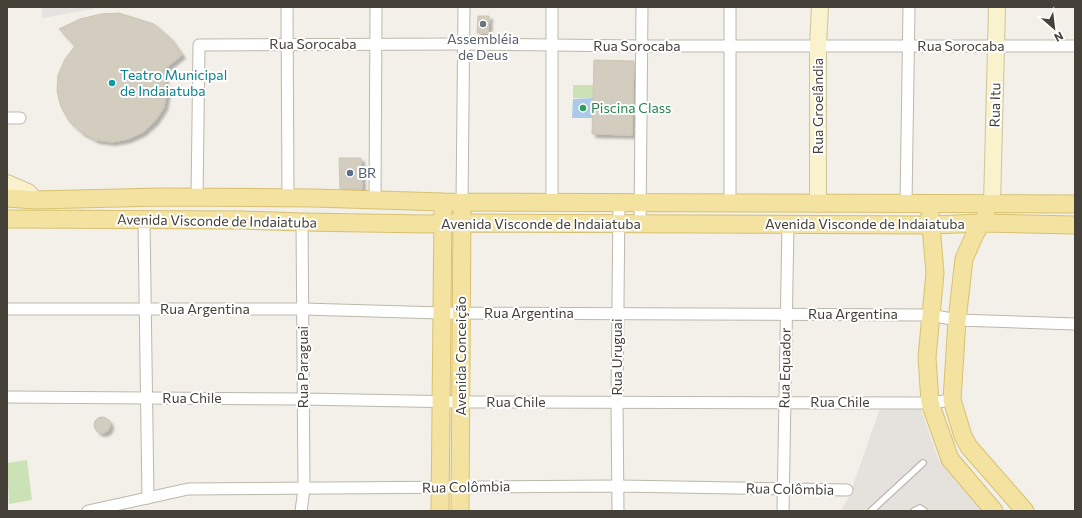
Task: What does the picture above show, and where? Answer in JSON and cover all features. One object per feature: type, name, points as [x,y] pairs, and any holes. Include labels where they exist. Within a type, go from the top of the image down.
[{"type":"main road","name":"Avenida Visconde de Indaiatuba","points":[[7,198],[35,200],[161,197],[288,198],[443,202],[730,204],[1075,204]]},
{"type":"main road","points":[[144,221],[148,207],[161,197]]},
{"type":"main road","points":[[243,220],[275,208],[288,198]]},
{"type":"main road","name":"Avenida Conceição","points":[[440,511],[443,202]]},
{"type":"main road","name":"Avenida Conceição","points":[[460,511],[462,202]]},
{"type":"main road","points":[[930,204],[935,273],[927,357],[930,403],[950,459],[994,511]]},
{"type":"main road","points":[[992,204],[982,223],[974,234],[964,259],[957,320],[952,400],[963,436],[969,447],[1025,511]]},
{"type":"main road","name":"Avenida Visconde de Indaiatuba","points":[[7,219],[144,221],[243,220],[442,224],[931,225],[982,223],[1075,226]]},
{"type":"street","points":[[287,7],[288,198]]},
{"type":"street","points":[[375,200],[376,7]]},
{"type":"street","points":[[462,202],[464,7]]},
{"type":"street","points":[[552,7],[552,203]]},
{"type":"street","points":[[640,224],[642,7]]},
{"type":"street","points":[[730,7],[730,204]]},
{"type":"street","name":"Rua Groelândia","points":[[818,204],[818,46],[820,7]]},
{"type":"street","points":[[906,204],[909,7]]},
{"type":"street","name":"Rua Itu","points":[[992,204],[997,7]]},
{"type":"street","name":"Rua Sorocaba","points":[[197,198],[199,45],[464,44],[641,46],[1075,46]]},
{"type":"street","points":[[7,118],[20,118]]},
{"type":"street","points":[[7,183],[28,192],[35,200]]},
{"type":"street","name":"Rua Uruguai","points":[[618,511],[617,313],[619,203]]},
{"type":"street","points":[[144,221],[148,498]]},
{"type":"street","name":"Rua Paraguai","points":[[301,511],[304,489],[302,222]]},
{"type":"street","name":"Rua Equador","points":[[783,511],[788,224]]},
{"type":"street","name":"Rua Argentina","points":[[7,308],[303,308],[442,313],[930,315],[957,320],[1075,324]]},
{"type":"street","name":"Rua Chile","points":[[7,397],[303,399],[461,402],[930,403],[952,400]]},
{"type":"street","name":"Rua Colômbia","points":[[88,511],[188,489],[619,486],[847,490]]},
{"type":"lane","points":[[871,511],[923,463]]},
{"type":"lane","points":[[914,511],[920,508],[924,511]]},
{"type":"shaded area","points":[[42,7],[93,7],[93,9],[42,18]]},
{"type":"shaded area","points":[[920,407],[938,458],[983,511],[841,511],[849,497],[880,408]]},
{"type":"green space","points":[[573,85],[593,85],[593,98],[573,98]]},
{"type":"green space","points":[[27,460],[32,500],[9,504],[7,463]]},
{"type":"water","name":"Piscina Class","points":[[593,98],[592,118],[572,118],[573,99]]},
{"type":"building","name":"Teatro Municipal de Indaiatuba","points":[[119,13],[154,24],[170,38],[182,55],[163,70],[167,91],[164,107],[155,121],[143,132],[128,139],[112,142],[96,140],[81,132],[69,121],[61,107],[57,91],[58,75],[65,59],[75,46],[59,29],[80,19],[101,14]]},
{"type":"building","name":"Assembléia de Deus","points":[[478,16],[489,16],[488,33],[477,33]]},
{"type":"building","points":[[594,60],[634,61],[632,135],[592,134]]},
{"type":"building","name":"BR","points":[[339,158],[361,158],[362,189],[340,189]]},
{"type":"building","points":[[102,417],[108,419],[110,425],[108,431],[102,433],[96,431],[94,425],[96,419]]},
{"type":"place","name":"Assembléia de Deus","points":[[483,24]]},
{"type":"place","name":"Teatro Municipal de Indaiatuba","points":[[112,83]]},
{"type":"place","name":"Piscina Class","points":[[583,108]]},
{"type":"place","name":"BR","points":[[350,173]]}]
